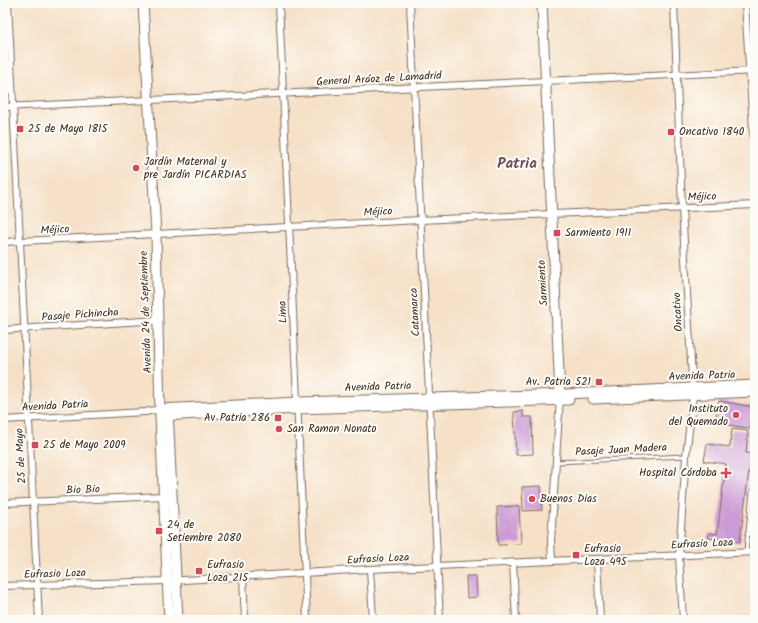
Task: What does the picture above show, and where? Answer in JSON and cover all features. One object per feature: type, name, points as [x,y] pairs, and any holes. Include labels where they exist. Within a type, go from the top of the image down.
[{"type":"main road","name":"Avenida 24 de Septiembre","points":[[143,3],[150,100],[164,412],[164,496],[172,580],[178,620]]},
{"type":"main road","name":"Sarmiento","points":[[542,3],[560,397]]},
{"type":"main road","name":"Avenida Patria","points":[[164,412],[298,405],[560,397],[693,391],[755,385]]},
{"type":"main road","name":"Avenida Patria","points":[[693,391],[755,392]]},
{"type":"main road","name":"Avenida 24 de Septiembre","points":[[164,412],[168,427],[172,580],[169,620]]},
{"type":"street","name":"25 de Mayo","points":[[8,3],[39,620]]},
{"type":"street","name":"Lima","points":[[279,3],[307,620]]},
{"type":"street","name":"Catamarca","points":[[410,3],[440,620]]},
{"type":"street","name":"Oncativo","points":[[674,3],[682,208],[693,391],[686,456],[679,556],[684,620]]},
{"type":"street","points":[[745,3],[752,71],[755,159]]},
{"type":"street","points":[[3,32],[10,41]]},
{"type":"street","points":[[3,53],[10,53]]},
{"type":"street","name":"General Aráoz de Lamadrid","points":[[3,107],[752,71]]},
{"type":"street","points":[[3,95],[12,87]]},
{"type":"street","name":"Méjico","points":[[3,242],[420,220],[755,205]]},
{"type":"street","name":"Pasaje Pichincha","points":[[3,330],[159,320]]},
{"type":"street","name":"Sarmiento","points":[[552,561],[551,541],[560,397]]},
{"type":"street","name":"Avenida Patria","points":[[3,420],[164,412]]},
{"type":"street","name":"Bio Bio","points":[[3,503],[164,496]]},
{"type":"street","name":"Eufrasio Loza","points":[[3,586],[172,580],[513,562],[755,552]]},
{"type":"street","points":[[597,559],[600,620]]},
{"type":"street","points":[[513,562],[516,620]]},
{"type":"street","points":[[370,569],[373,620]]},
{"type":"street","points":[[243,576],[245,620]]},
{"type":"lane","name":"Pasaje Juan Madera","points":[[556,462],[686,456]]},
{"type":"lane","points":[[746,552],[752,492],[755,489]]},
{"type":"lane","points":[[747,534],[755,534]]},
{"type":"building","name":"Instituto del Quemado","points":[[719,401],[755,407],[755,429],[715,423]]},
{"type":"building","points":[[523,411],[523,417],[532,417],[533,454],[516,455],[514,412]]},
{"type":"building","points":[[732,429],[748,431],[746,453],[755,454],[755,471],[749,470],[740,542],[708,538],[709,533],[717,534],[726,464],[704,461],[707,444],[730,447]]},
{"type":"building","name":"Buenos Dias","points":[[541,486],[542,510],[523,511],[522,487]]},
{"type":"building","points":[[519,506],[521,544],[498,545],[497,507]]},
{"type":"building","points":[[466,576],[476,576],[477,597],[467,598]]},
{"type":"place","name":"25 de Mayo 1815","points":[[20,129]]},
{"type":"place","name":"Oncativo 1840","points":[[671,132]]},
{"type":"place","name":"Jardín Maternal y pre Jardín PICARDIAS","points":[[136,168]]},
{"type":"place","name":"Sarmiento 1911","points":[[557,233]]},
{"type":"place","name":"Av. Patria 521","points":[[599,382]]},
{"type":"place","name":"Instituto del Quemado","points":[[736,415]]},
{"type":"place","name":"Av Patria 286","points":[[278,418]]},
{"type":"place","name":"San Ramon Nonato","points":[[279,429]]},
{"type":"place","name":"25 de Mayo 2009","points":[[35,445]]},
{"type":"place","name":"Hospital Córdoba","points":[[726,473]]},
{"type":"place","name":"Buenos Dias","points":[[532,499]]},
{"type":"place","name":"24 de Setiembre 2080","points":[[159,531]]},
{"type":"place","name":"Eufrasio Loza 495","points":[[576,555]]},
{"type":"place","name":"Eufrasio Loza 215","points":[[199,571]]},
{"type":"district","name":"Patria","points":[[517,164]]}]
